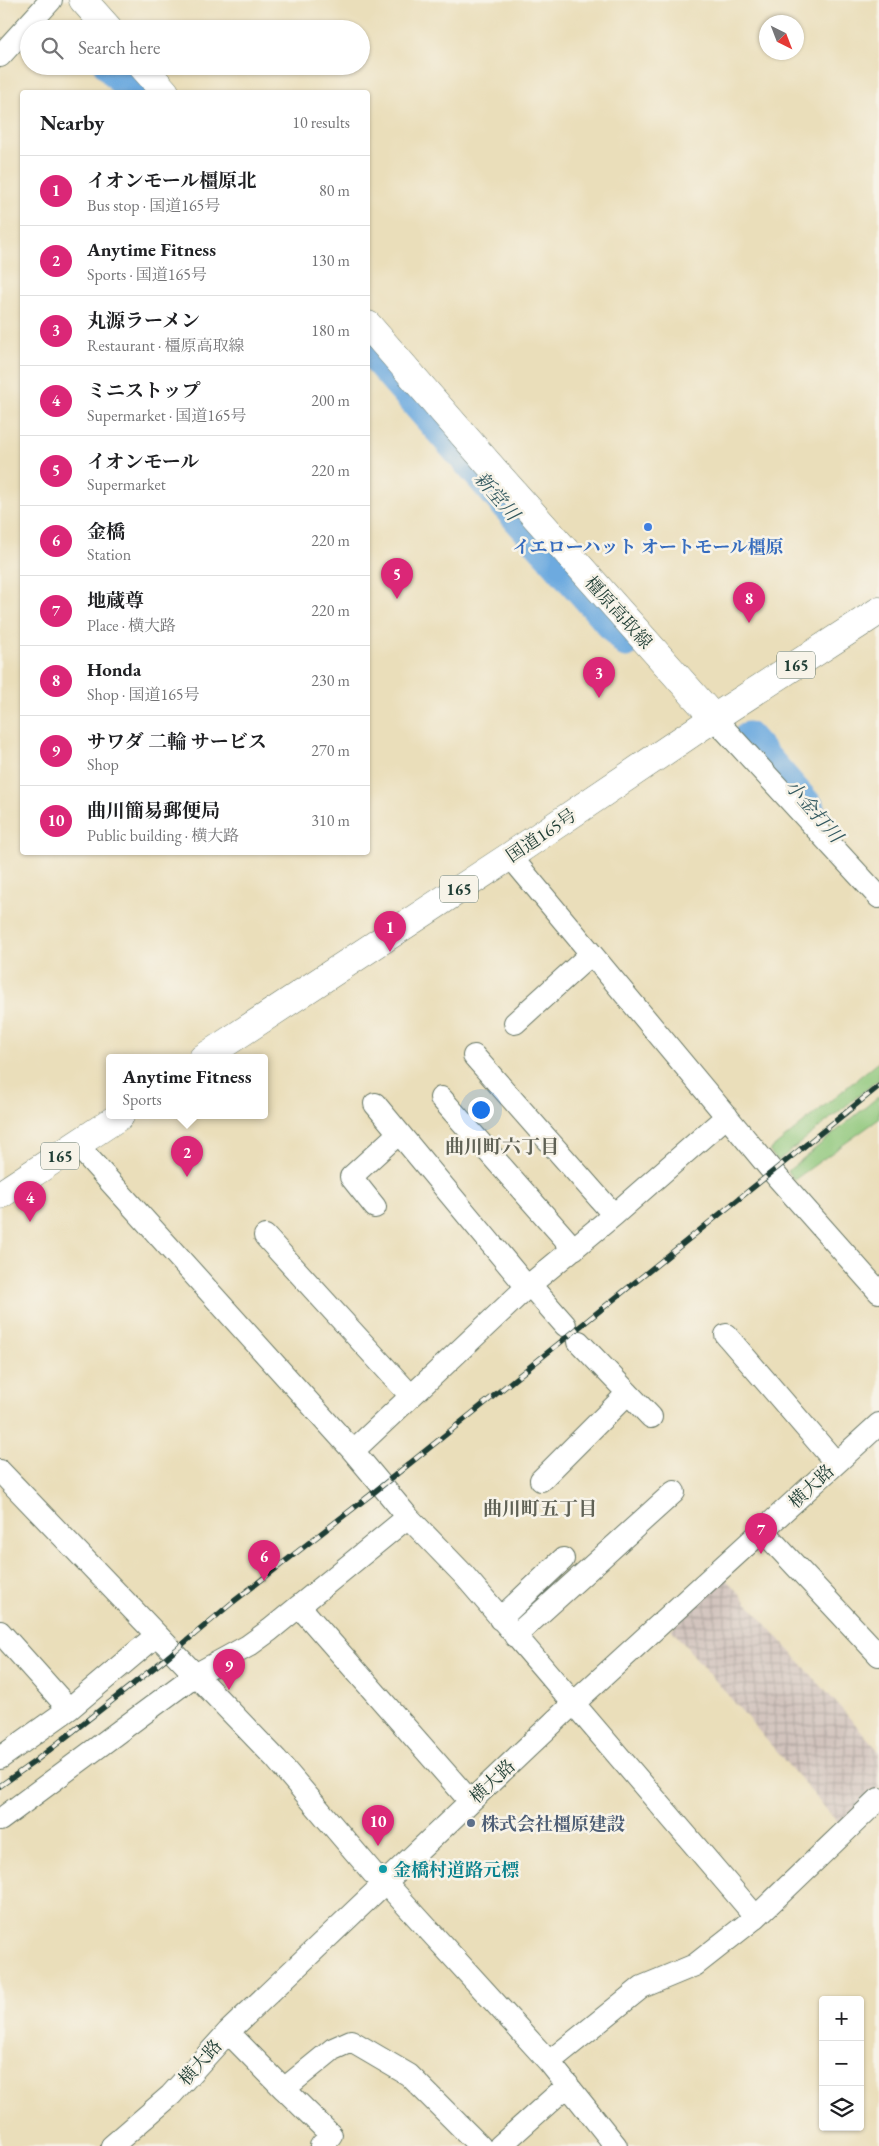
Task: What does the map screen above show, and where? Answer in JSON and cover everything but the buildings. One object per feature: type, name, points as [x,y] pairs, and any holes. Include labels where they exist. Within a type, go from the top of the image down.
[{"type":"main road","points":[[83,0],[101,20]]},
{"type":"main road","points":[[150,75],[163,90]]},
{"type":"main road","name":"橿原高取線","points":[[370,327],[714,718]]},
{"type":"main road","name":"国道165号","points":[[209,1054],[510,856],[714,718],[879,611]]},
{"type":"main road","name":"165","points":[[0,1195],[116,1119]]},
{"type":"street","points":[[33,20],[51,0]]},
{"type":"street","points":[[0,56],[20,34]]},
{"type":"street","points":[[714,718],[879,897]]},
{"type":"street","points":[[510,856],[778,1178],[879,1292]]},
{"type":"street","points":[[515,1023],[591,954]]},
{"type":"street","points":[[474,1056],[614,1215]]},
{"type":"street","points":[[441,1098],[574,1249]]},
{"type":"street","points":[[375,1104],[528,1286],[651,1417]]},
{"type":"street","points":[[353,1450],[528,1286],[614,1215],[727,1116]]},
{"type":"street","points":[[375,1208],[351,1177],[399,1134]]},
{"type":"street","points":[[77,1145],[353,1450],[408,1517],[463,1574],[500,1619],[575,1702],[756,1917]]},
{"type":"street","points":[[265,1236],[411,1396]]},
{"type":"street","points":[[726,1335],[836,1463]]},
{"type":"street","points":[[541,1480],[628,1393]]},
{"type":"street","name":"横大路","points":[[112,2146],[171,2095],[228,2032],[575,1702],[879,1424]]},
{"type":"street","points":[[0,1471],[276,1759],[373,1872],[385,1882],[549,2062],[616,2146]]},
{"type":"street","points":[[515,1636],[674,1492]]},
{"type":"street","points":[[0,1820],[195,1675],[248,1646],[270,1630],[408,1517]]},
{"type":"street","points":[[763,1531],[879,1654]]},
{"type":"street","points":[[500,1619],[563,1559]]},
{"type":"street","points":[[298,1606],[470,1801]]},
{"type":"street","points":[[0,1632],[69,1709]]},
{"type":"street","points":[[3,1751],[69,1709],[157,1635]]},
{"type":"street","points":[[549,2062],[642,1986],[695,1965],[756,1917],[879,1799]]},
{"type":"street","points":[[228,2032],[331,2135],[321,2146]]},
{"type":"street","points":[[284,2089],[333,2049],[351,2042],[409,2075],[480,2146]]},
{"type":"street","points":[[500,2146],[568,2085]]},
{"type":"shaded area","points":[[726,1579],[879,1751],[879,1788],[839,1824],[671,1629]]},
{"type":"green space","points":[[879,1061],[879,1079],[778,1161],[769,1151]]},
{"type":"green space","points":[[879,1096],[879,1119],[794,1180],[788,1171]]},
{"type":"waterway","name":"新堂川","points":[[116,75],[129,90]]},
{"type":"waterway","name":"新堂川","points":[[370,352],[626,643]]},
{"type":"waterway","name":"小金打川","points":[[748,736],[811,808]]},
{"type":"railway","points":[[0,1786],[34,1762],[165,1659],[233,1602],[373,1493],[879,1086]]},
{"type":"place","name":"イエローハット オートモール橿原","points":[[648,527]]},
{"type":"place","name":"イオンモール","points":[[397,599]]},
{"type":"place","name":"Honda","points":[[749,623]]},
{"type":"place","name":"丸源ラーメン","points":[[599,698]]},
{"type":"place","name":"イオンモール橿原北","points":[[390,952]]},
{"type":"place","name":"Anytime Fitness","points":[[187,1177]]},
{"type":"place","name":"ミニストップ","points":[[30,1222]]},
{"type":"place","name":"地蔵尊","points":[[761,1554]]},
{"type":"place","name":"金橋","points":[[264,1581]]},
{"type":"place","name":"サワダ 二輪 サービス","points":[[229,1690]]},
{"type":"place","name":"株式会社橿原建設","points":[[471,1823]]},
{"type":"place","name":"曲川簡易郵便局","points":[[378,1846]]},
{"type":"place","name":"金橋村道路元標","points":[[383,1869]]},
{"type":"district","name":"曲川町六丁目","points":[[502,1146]]},
{"type":"district","name":"曲川町五丁目","points":[[540,1508]]}]
